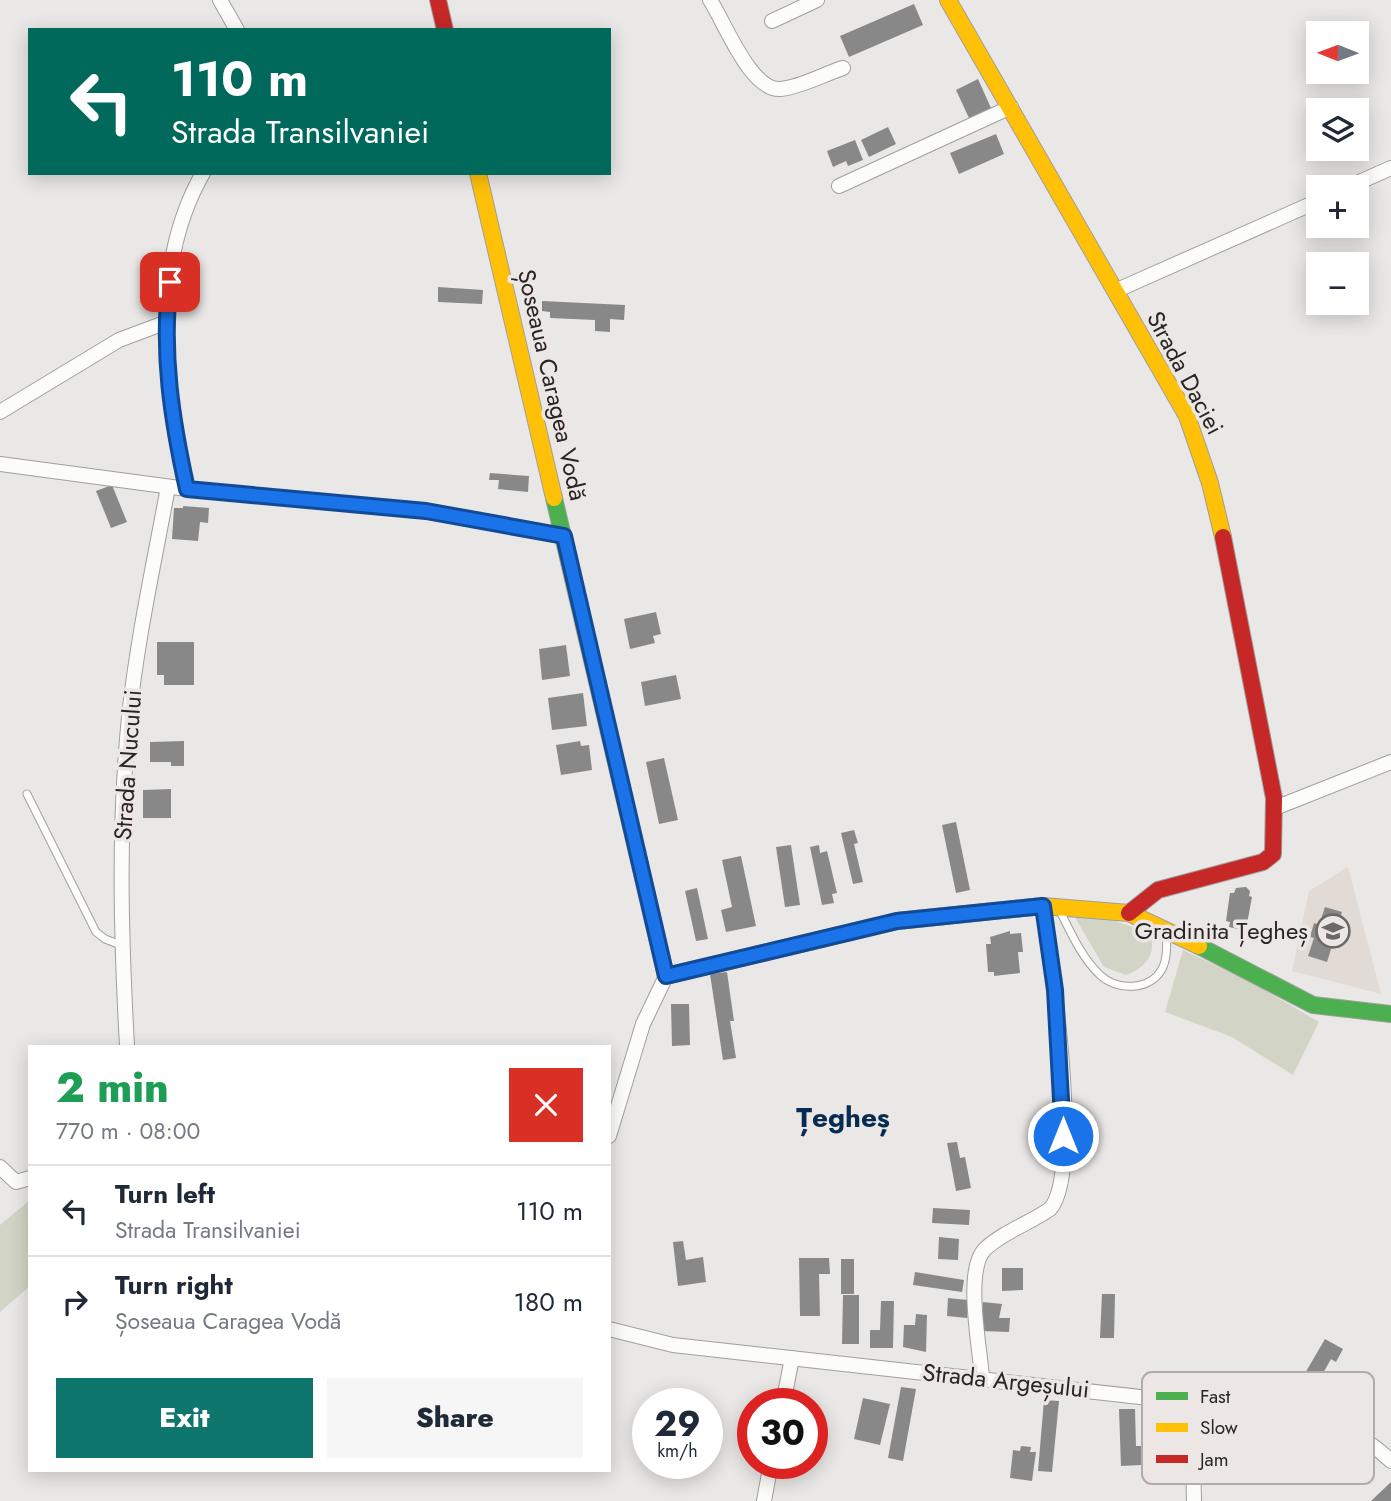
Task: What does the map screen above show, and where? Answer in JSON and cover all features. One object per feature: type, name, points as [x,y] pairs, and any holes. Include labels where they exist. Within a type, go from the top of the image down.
[{"type":"street","points":[[220,0],[236,28]]},
{"type":"street","points":[[438,0],[444,28]]},
{"type":"street","points":[[710,0],[750,72],[760,83],[782,89],[843,68]]},
{"type":"street","points":[[772,21],[817,0]]},
{"type":"street","name":"Strada Daciei","points":[[948,0],[1187,416],[1201,448],[1275,808],[1275,846],[1273,854],[1264,862],[1158,890],[1129,914]]},
{"type":"street","points":[[839,186],[1011,107]]},
{"type":"street","points":[[1369,178],[1391,168]]},
{"type":"street","points":[[187,489],[172,416],[167,321],[172,265],[189,204],[203,175]]},
{"type":"street","name":"Șoseaua Caragea Vodă","points":[[478,175],[666,976]]},
{"type":"street","points":[[1115,291],[1306,206]]},
{"type":"street","points":[[0,412],[119,340],[167,321]]},
{"type":"street","points":[[0,464],[187,489],[426,511],[564,536]]},
{"type":"street","name":"Strada Nucului","points":[[127,1045],[121,945],[122,810],[129,717],[140,635],[168,486]]},
{"type":"street","points":[[1275,808],[1391,762]]},
{"type":"street","points":[[982,1377],[974,1286],[976,1264],[991,1244],[1050,1209],[1057,1202],[1062,1184],[1063,1112],[1051,907]]},
{"type":"street","points":[[611,1129],[643,1024],[666,976],[897,921],[1051,907],[1129,914],[1166,929],[1313,1005],[1391,1014]]},
{"type":"street","points":[[0,1167],[23,1180]]},
{"type":"street","name":"Strada Argeșului","points":[[611,1330],[673,1345],[982,1377],[1142,1397]]},
{"type":"street","points":[[786,1388],[792,1358]]},
{"type":"street","name":"Strada Argeșului","points":[[1374,1447],[1391,1461]]},
{"type":"street","points":[[764,1501],[768,1479]]},
{"type":"lane","points":[[27,794],[96,932],[121,945]]},
{"type":"lane","points":[[1051,907],[1102,977],[1125,987],[1139,985],[1162,969],[1167,949],[1166,929]]},
{"type":"shaded area","name":"Gradinita Țegheș","points":[[1348,867],[1381,994],[1292,971],[1309,891]]},
{"type":"green space","points":[[1073,914],[1106,918],[1148,932],[1152,946],[1148,959],[1139,969],[1126,975],[1104,967]]},
{"type":"green space","points":[[1183,950],[1249,981],[1319,1022],[1293,1075],[1232,1037],[1165,1012]]},
{"type":"green space","points":[[28,1202],[28,1288],[0,1312],[0,1225]]},
{"type":"building","points":[[914,4],[923,25],[849,57],[840,36]]},
{"type":"building","points":[[978,79],[991,108],[969,118],[956,90]]},
{"type":"building","points":[[888,127],[896,144],[869,157],[861,140]]},
{"type":"building","points":[[996,134],[1004,154],[959,174],[950,153]]},
{"type":"building","points":[[855,140],[863,160],[848,166],[846,161],[833,167],[827,151]]},
{"type":"building","points":[[438,287],[483,290],[482,304],[438,302]]},
{"type":"building","points":[[542,301],[625,305],[624,320],[610,319],[610,332],[595,331],[595,320],[550,318],[550,312],[542,311]]},
{"type":"building","points":[[490,473],[529,476],[528,492],[498,489],[499,480],[489,480]]},
{"type":"building","points":[[112,485],[127,522],[111,528],[96,491]]},
{"type":"building","points":[[174,508],[209,508],[208,523],[200,522],[198,541],[172,539]]},
{"type":"building","points":[[656,612],[661,634],[653,636],[655,643],[630,649],[624,619]]},
{"type":"building","points":[[157,642],[194,642],[194,685],[164,685],[164,675],[157,675]]},
{"type":"building","points":[[566,645],[570,676],[542,680],[539,649]]},
{"type":"building","points":[[676,675],[681,699],[645,706],[641,682]]},
{"type":"building","points":[[583,693],[587,726],[552,730],[548,698]]},
{"type":"building","points":[[184,741],[184,766],[171,766],[171,762],[150,762],[150,742]]},
{"type":"building","points":[[580,741],[581,746],[589,745],[592,770],[561,775],[556,745]]},
{"type":"building","points":[[664,758],[678,820],[659,824],[646,762]]},
{"type":"building","points":[[171,789],[171,818],[143,818],[143,790]]},
{"type":"building","points":[[956,822],[970,890],[956,893],[942,825]]},
{"type":"building","points":[[854,830],[858,843],[854,844],[863,882],[853,884],[841,833]]},
{"type":"building","points":[[791,845],[800,905],[785,907],[776,847]]},
{"type":"building","points":[[819,845],[820,853],[827,851],[837,893],[832,894],[834,903],[822,905],[810,847]]},
{"type":"building","points":[[741,856],[756,926],[726,932],[721,910],[732,907],[722,860]]},
{"type":"building","points":[[1246,887],[1252,897],[1247,924],[1243,923],[1242,930],[1229,927],[1230,922],[1226,921],[1230,893],[1234,893],[1236,888]]},
{"type":"building","points":[[697,888],[708,939],[696,941],[685,891]]},
{"type":"building","points":[[1325,907],[1342,912],[1335,932],[1341,934],[1337,946],[1332,946],[1327,962],[1308,956],[1314,938],[1310,937],[1314,923],[1319,925]]},
{"type":"building","points":[[1010,931],[1010,934],[1021,933],[1023,952],[1018,952],[1020,973],[994,976],[994,972],[988,972],[986,944],[991,944],[990,937]]},
{"type":"building","points":[[727,972],[734,1021],[730,1021],[736,1058],[723,1060],[710,974]]},
{"type":"building","points":[[671,1004],[689,1004],[690,1045],[672,1046]]},
{"type":"building","points":[[957,1142],[960,1158],[965,1157],[971,1188],[956,1191],[947,1143]]},
{"type":"building","points":[[933,1208],[970,1210],[969,1225],[932,1223]]},
{"type":"building","points":[[939,1237],[959,1239],[958,1260],[938,1259]]},
{"type":"building","points":[[683,1241],[686,1260],[703,1257],[706,1282],[678,1286],[673,1242]]},
{"type":"building","points":[[799,1258],[829,1258],[830,1274],[819,1274],[820,1316],[800,1316]]},
{"type":"building","points":[[841,1259],[854,1259],[854,1294],[841,1294]]},
{"type":"building","points":[[1002,1268],[1023,1268],[1023,1290],[1002,1291]]},
{"type":"building","points":[[915,1272],[964,1280],[962,1292],[913,1285]]},
{"type":"building","points":[[1102,1294],[1115,1294],[1114,1338],[1100,1338]]},
{"type":"building","points":[[843,1295],[859,1295],[859,1344],[842,1344]]},
{"type":"building","points":[[948,1298],[968,1300],[967,1318],[947,1316]]},
{"type":"building","points":[[881,1301],[894,1301],[893,1348],[870,1348],[870,1330],[880,1330]]},
{"type":"building","points":[[983,1302],[1002,1304],[999,1318],[1010,1318],[1009,1332],[981,1331]]},
{"type":"building","points":[[916,1314],[927,1315],[926,1352],[903,1347],[904,1325],[915,1325]]},
{"type":"building","points":[[1325,1339],[1343,1349],[1336,1362],[1331,1359],[1324,1372],[1306,1372]]},
{"type":"building","points":[[901,1387],[916,1389],[903,1461],[888,1458]]},
{"type":"building","points":[[863,1398],[890,1404],[880,1445],[854,1439]]},
{"type":"building","points":[[1044,1400],[1059,1401],[1052,1472],[1038,1471]]},
{"type":"building","points":[[1119,1409],[1135,1409],[1136,1446],[1142,1446],[1142,1465],[1121,1466]]},
{"type":"building","points":[[1021,1446],[1031,1447],[1030,1452],[1036,1452],[1032,1481],[1010,1478],[1013,1450],[1020,1451]]},
{"type":"building","points":[[1391,1482],[1391,1501],[1371,1501]]},
{"type":"traffic: fast","points":[[554,498],[666,976],[860,930]]},
{"type":"traffic: fast","points":[[1199,946],[1313,1005],[1391,1014]]},
{"type":"traffic: slow","points":[[948,0],[1187,416],[1210,483],[1223,537]]},
{"type":"traffic: slow","points":[[478,175],[554,498]]},
{"type":"traffic: slow","points":[[860,930],[897,921],[1043,906],[1129,913],[1199,946]]},
{"type":"traffic: jam","points":[[438,0],[445,28]]},
{"type":"traffic: jam","points":[[1129,913],[1158,890],[1263,862],[1273,854],[1274,798],[1223,537]]},
{"type":"place","name":"Gradinita Țegheș","points":[[1333,931]]},
{"type":"district","name":"Țegheș","points":[[843,1117]]},
{"type":"route","points":[[170,282],[167,340],[169,380],[172,416],[187,489],[426,511],[494,521],[564,536],[666,976],[812,939],[897,921],[1043,906],[1055,990],[1063,1136]]}]
